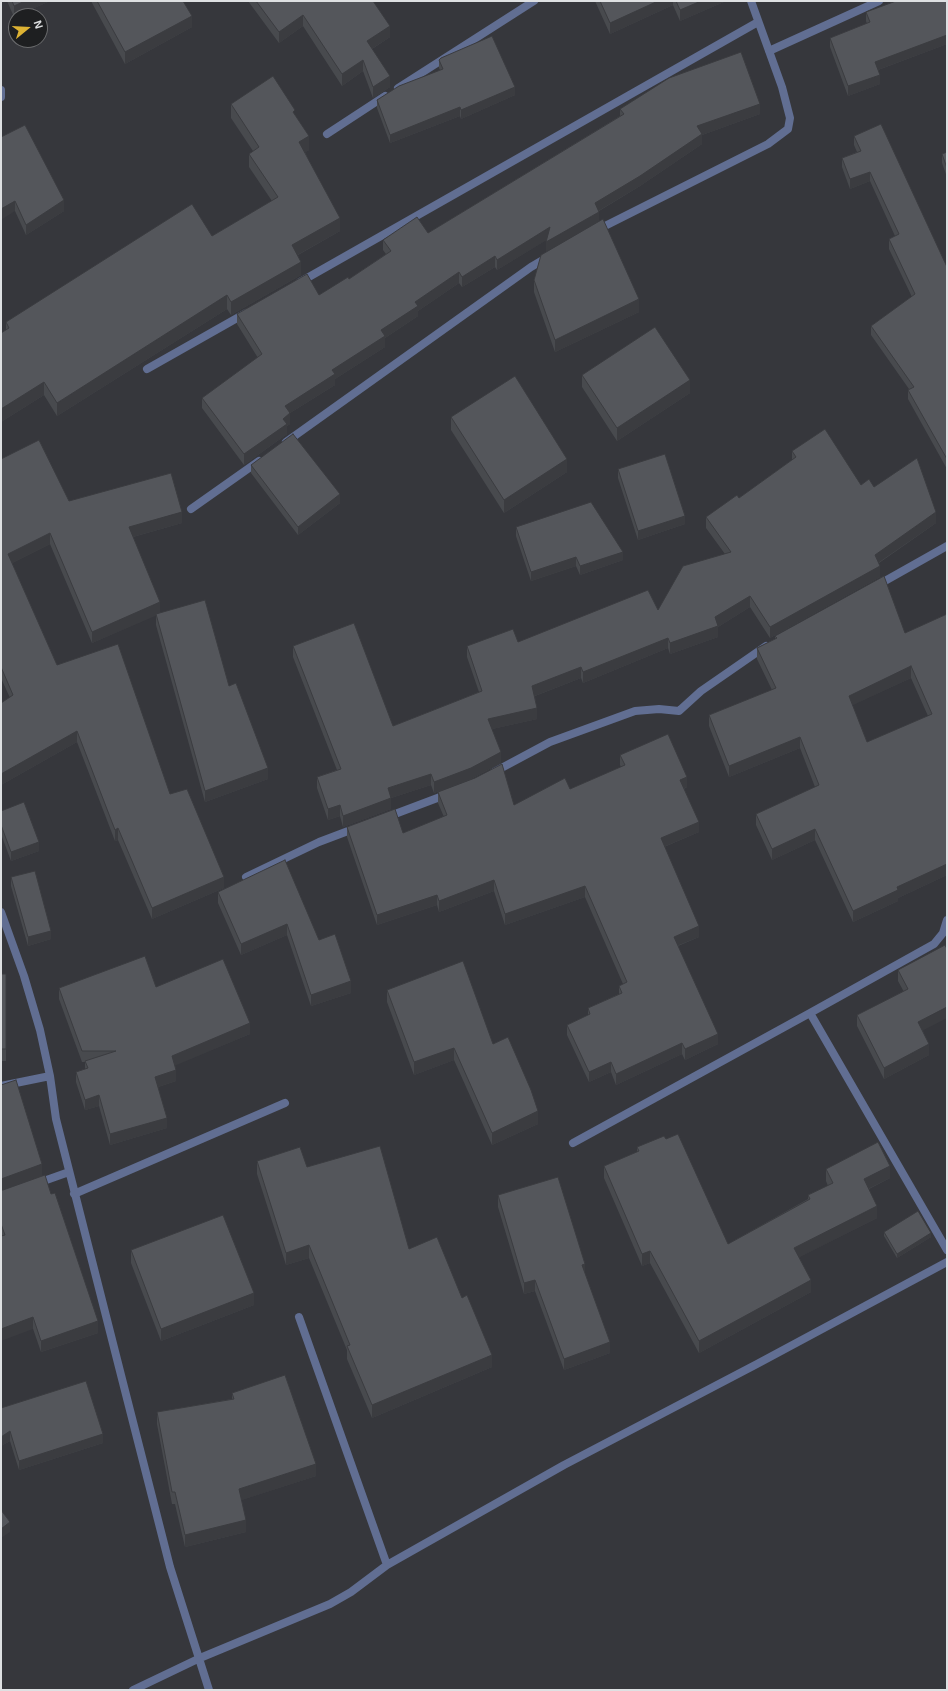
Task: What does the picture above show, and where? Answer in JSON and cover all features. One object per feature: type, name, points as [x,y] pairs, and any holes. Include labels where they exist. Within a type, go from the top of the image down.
[{"type":"street","points":[[327,134],[534,1]]},
{"type":"street","points":[[590,233],[768,144],[788,129],[790,118],[787,105],[751,1]]},
{"type":"street","points":[[769,51],[879,1]]},
{"type":"street","points":[[293,286],[758,22]]},
{"type":"street","points":[[1,90],[1,97]]},
{"type":"street","points":[[281,446],[531,267],[557,252]]},
{"type":"street","points":[[147,369],[251,310]]},
{"type":"street","points":[[191,509],[268,455]]},
{"type":"street","points":[[867,591],[947,546]]},
{"type":"street","points":[[487,776],[550,742],[635,711],[659,709],[679,710],[715,680],[774,642]]},
{"type":"street","points":[[378,820],[458,790]]},
{"type":"street","points":[[246,877],[319,842],[363,826]]},
{"type":"street","points":[[1,912],[24,976],[40,1030],[50,1076],[56,1119],[68,1172],[170,1567],[209,1690]]},
{"type":"street","points":[[573,1143],[934,944],[943,934],[947,920]]},
{"type":"street","points":[[810,1013],[947,1250]]},
{"type":"street","points":[[1,1086],[50,1076]]},
{"type":"street","points":[[74,1194],[285,1103]]},
{"type":"street","points":[[28,1187],[68,1172]]},
{"type":"street","points":[[134,1690],[200,1658],[330,1604],[351,1592],[387,1565],[564,1465],[947,1262]]},
{"type":"street","points":[[299,1317],[387,1565]]},
{"type":"building","points":[[12,1],[25,1],[14,6]]},
{"type":"building","points":[[97,1],[183,1],[192,16],[125,52]]},
{"type":"building","points":[[256,1],[373,1],[390,26],[367,41],[390,76],[373,87],[363,60],[342,74],[303,15],[279,32]]},
{"type":"building","points":[[600,1],[658,1],[610,23]]},
{"type":"building","points":[[676,1],[701,1],[680,10]]},
{"type":"building","points":[[896,1],[947,1],[947,35],[875,62],[880,75],[848,86],[830,38],[870,22],[866,12]]},
{"type":"building","points":[[492,36],[515,87],[461,110],[460,107],[390,135],[377,100],[399,86],[443,69],[439,60],[441,58]]},
{"type":"building","points":[[741,52],[760,104],[697,126],[702,134],[640,176],[595,203],[599,212],[546,242],[550,227],[497,260],[495,256],[462,277],[459,272],[415,302],[418,306],[381,330],[385,336],[332,370],[335,374],[285,406],[290,413],[283,419],[287,424],[244,454],[202,398],[262,354],[237,314],[307,274],[319,295],[348,277],[349,279],[391,251],[383,240],[417,217],[428,233],[624,114],[620,109],[669,78]]},
{"type":"building","points":[[273,76],[295,110],[293,112],[309,136],[299,142],[340,218],[292,245],[301,262],[231,302],[227,295],[57,403],[44,382],[1,409],[1,333],[9,328],[6,322],[192,204],[212,236],[278,197],[249,154],[259,147],[231,104]]},
{"type":"building","points":[[881,124],[947,267],[947,459],[908,390],[914,387],[871,326],[915,294],[889,239],[899,234],[870,172],[850,179],[842,158],[861,151],[854,136]]},
{"type":"building","points":[[25,125],[64,200],[26,225],[15,201],[1,209],[1,137]]},
{"type":"building","points":[[947,152],[947,168],[942,154]]},
{"type":"building","points":[[603,219],[639,299],[555,340],[534,280],[541,255]]},
{"type":"building","points":[[655,327],[690,380],[617,428],[582,375]]},
{"type":"building","points":[[515,376],[567,459],[504,500],[451,417]]},
{"type":"building","points":[[825,429],[861,485],[869,479],[874,487],[917,458],[936,512],[875,555],[880,566],[770,627],[750,596],[715,617],[718,626],[670,643],[668,638],[583,672],[581,667],[532,686],[537,708],[488,719],[501,752],[471,768],[434,782],[431,774],[388,788],[391,798],[343,816],[340,805],[328,809],[317,777],[341,769],[293,646],[354,623],[393,726],[482,691],[467,646],[513,629],[518,642],[648,590],[658,610],[683,566],[731,552],[706,517],[737,495],[739,498],[796,457],[792,451]]},
{"type":"building","points":[[293,434],[340,494],[298,527],[251,465]]},
{"type":"building","points":[[39,440],[69,501],[171,473],[182,512],[129,527],[160,602],[92,632],[50,533],[8,554],[57,665],[118,644],[170,794],[187,789],[224,877],[152,908],[118,828],[115,830],[77,731],[1,774],[1,703],[13,695],[1,667],[1,459]]},
{"type":"building","points":[[665,454],[685,516],[638,531],[618,469]]},
{"type":"building","points":[[591,502],[623,552],[580,566],[576,557],[531,572],[516,527]]},
{"type":"building","points":[[884,576],[905,633],[947,614],[947,864],[897,887],[898,890],[853,911],[815,829],[772,849],[756,814],[819,785],[800,737],[729,766],[709,715],[776,688],[757,648],[777,638],[775,636]],"holes":[[[911,666],[932,714],[867,742],[849,696]]]},
{"type":"building","points":[[205,600],[229,686],[236,683],[268,768],[205,791],[156,614]]},
{"type":"building","points":[[668,734],[687,777],[680,780],[699,822],[661,838],[699,926],[674,937],[718,1034],[685,1049],[682,1043],[616,1074],[611,1062],[589,1072],[567,1025],[590,1014],[588,1008],[622,993],[619,986],[627,982],[585,886],[505,914],[494,880],[439,901],[437,895],[377,915],[347,827],[395,809],[403,833],[447,815],[438,792],[475,778],[502,764],[514,805],[565,778],[570,789],[625,765],[620,755]]},
{"type":"building","points":[[24,802],[39,842],[11,852],[1,825],[1,811]]},
{"type":"building","points":[[285,860],[319,940],[335,934],[351,981],[311,995],[287,924],[241,944],[218,892]]},
{"type":"building","points":[[35,871],[51,931],[28,937],[11,877]]},
{"type":"building","points":[[945,945],[947,949],[947,1007],[918,1022],[929,1044],[884,1068],[857,1015],[908,989],[898,970]]},
{"type":"building","points":[[145,956],[156,987],[223,959],[250,1023],[172,1056],[176,1070],[155,1077],[167,1118],[110,1134],[99,1095],[85,1100],[76,1072],[88,1068],[85,1061],[116,1051],[82,1051],[59,988]]},
{"type":"building","points":[[463,961],[493,1044],[508,1037],[531,1090],[538,1111],[492,1133],[454,1048],[414,1062],[387,990]]},
{"type":"building","points":[[1,974],[6,974],[6,1049],[1,1049]]},
{"type":"building","points":[[16,1080],[42,1164],[1,1179],[1,1085]]},
{"type":"building","points":[[678,1134],[728,1244],[810,1199],[808,1195],[833,1183],[826,1169],[878,1142],[890,1166],[864,1179],[877,1206],[794,1248],[811,1280],[699,1341],[650,1251],[642,1254],[604,1166],[639,1151],[637,1147],[664,1136],[666,1139]]},
{"type":"building","points":[[380,1146],[409,1249],[437,1237],[462,1298],[467,1295],[492,1355],[372,1405],[347,1346],[350,1345],[309,1245],[286,1253],[257,1161],[300,1147],[307,1167]]},
{"type":"building","points":[[45,1175],[51,1194],[55,1193],[98,1321],[41,1341],[33,1317],[1,1329],[1,1236],[5,1235],[1,1224],[1,1190]]},
{"type":"building","points":[[558,1177],[585,1264],[582,1265],[610,1342],[564,1359],[535,1280],[524,1283],[498,1195]]},
{"type":"building","points":[[918,1211],[931,1233],[897,1254],[884,1232]]},
{"type":"building","points":[[223,1215],[254,1293],[161,1329],[131,1250]]},
{"type":"building","points":[[285,1375],[316,1464],[239,1489],[246,1520],[185,1535],[175,1492],[172,1492],[157,1412],[234,1399],[232,1393]]},
{"type":"building","points":[[86,1381],[103,1434],[19,1461],[10,1431],[1,1437],[1,1408]]},
{"type":"building","points":[[1,1510],[10,1522],[1,1529]]}]
